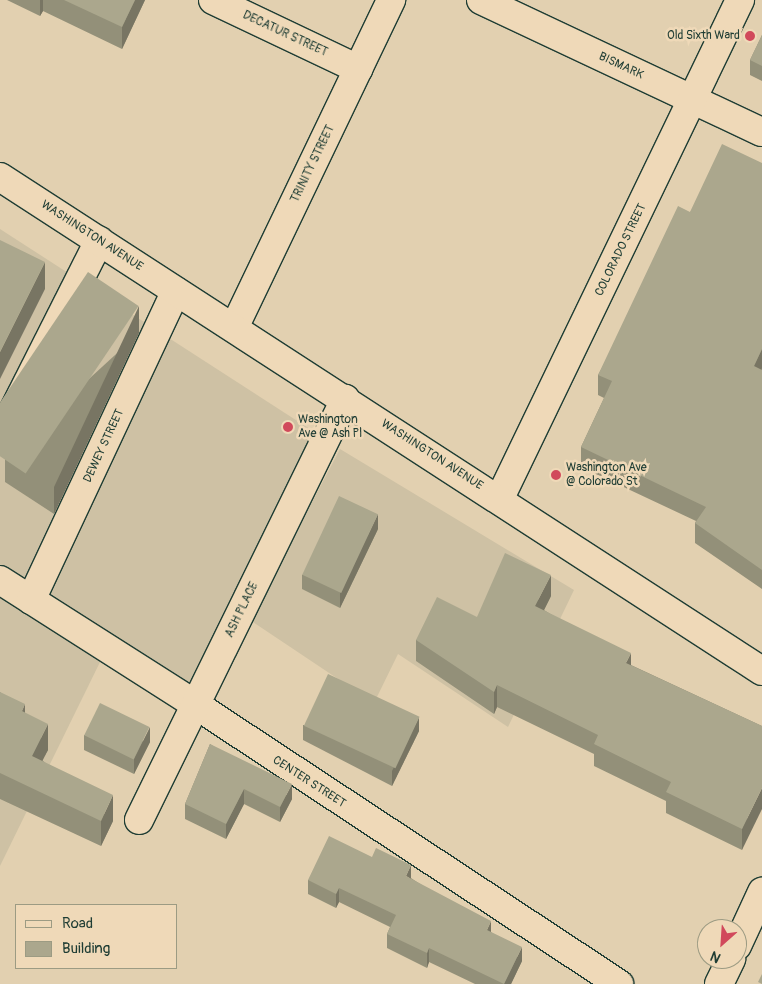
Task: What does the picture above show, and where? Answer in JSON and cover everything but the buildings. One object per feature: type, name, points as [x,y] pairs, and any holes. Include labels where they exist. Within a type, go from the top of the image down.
[{"type":"street","name":"DECATUR STREET","points":[[213,0],[358,69]]},
{"type":"street","name":"TRINITY STREET","points":[[234,328],[391,0]]},
{"type":"street","name":"BISMARK","points":[[481,0],[762,132]]},
{"type":"street","name":"COLORADO STREET","points":[[500,498],[740,0]]},
{"type":"street","name":"WASHINGTON AVENUE","points":[[0,177],[500,498],[762,672]]},
{"type":"street","points":[[0,437],[99,242]]},
{"type":"street","name":"DEWEY STREET","points":[[30,600],[176,291]]},
{"type":"street","name":"ASH PLACE","points":[[139,820],[345,399]]},
{"type":"street","name":"CENTER STREET","points":[[0,580],[196,705],[619,984]]},
{"type":"street","points":[[747,924],[762,892]]},
{"type":"street","points":[[719,984],[726,969]]},
{"type":"shaded area","points":[[0,229],[319,435],[191,692],[0,569]]},
{"type":"shaded area","points":[[340,449],[574,590],[508,727],[398,654],[374,703],[250,620]]},
{"type":"shaded area","points":[[0,589],[103,656],[0,866]]},
{"type":"place","name":"Old Sixth Ward","points":[[750,36]]},
{"type":"place","name":"Washington Ave @ Ash Pl","points":[[288,427]]},
{"type":"place","name":"Washington Ave @ Colorado St","points":[[556,475]]}]
